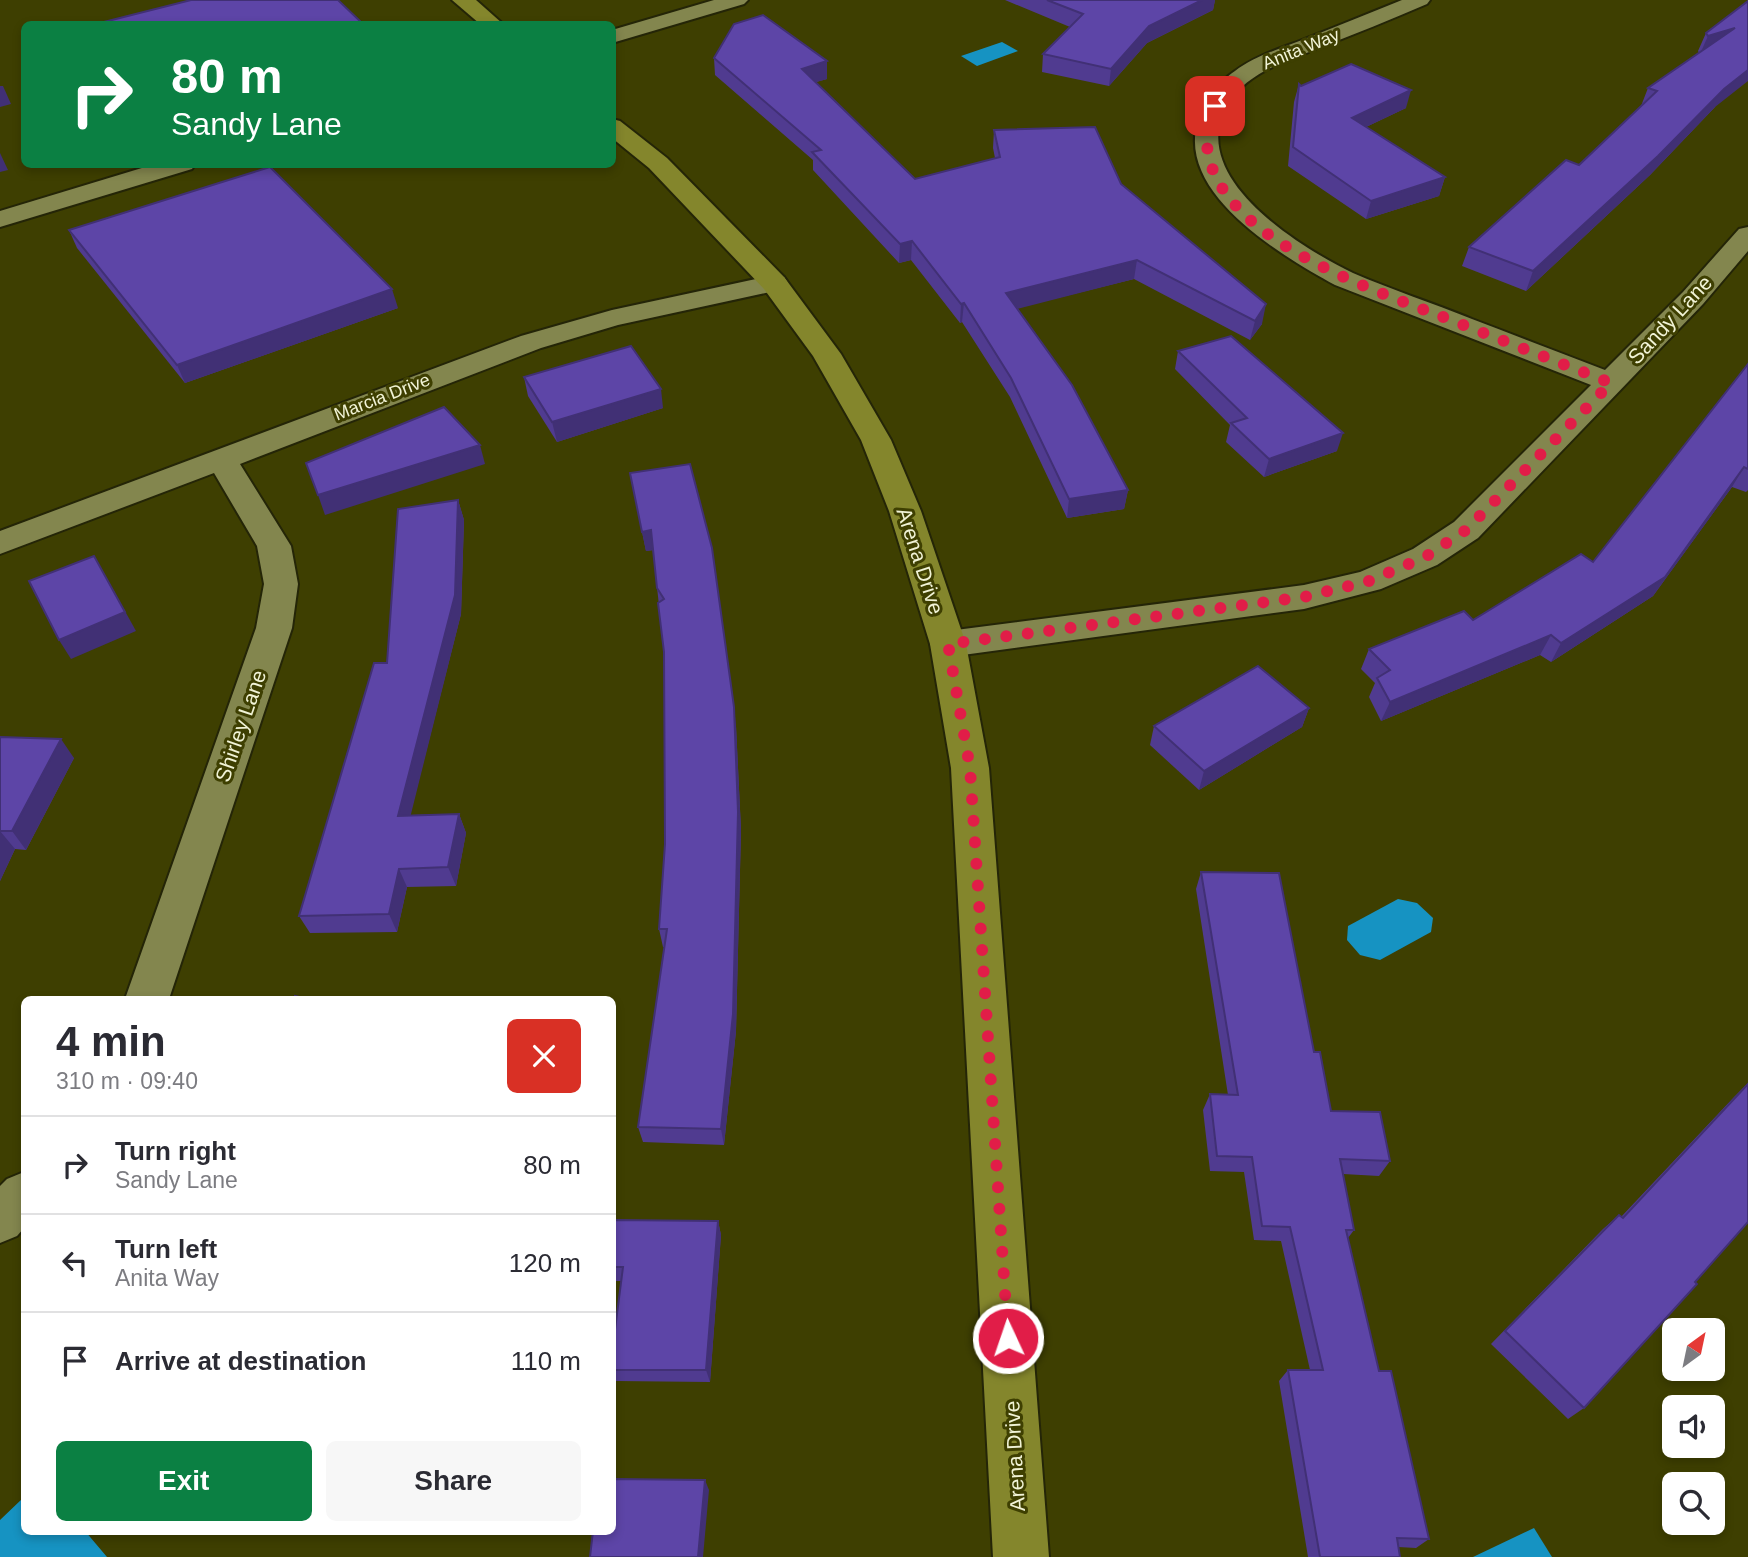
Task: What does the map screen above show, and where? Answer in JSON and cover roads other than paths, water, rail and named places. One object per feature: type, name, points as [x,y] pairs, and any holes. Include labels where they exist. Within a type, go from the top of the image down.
[{"type":"main road","points":[[463,0],[488,21]]},
{"type":"main road","name":"Arena Drive","points":[[616,129],[658,163],[774,283],[827,354],[876,440],[905,511],[948,644],[970,768],[1021,1557]]},
{"type":"street","points":[[616,36],[737,0]]},
{"type":"street","name":"Anita Way","points":[[1420,0],[1257,66],[1231,85],[1215,106],[1207,129],[1208,154],[1218,180],[1241,210],[1275,240],[1317,265],[1345,279],[1611,383]]},
{"type":"street","points":[[0,219],[170,168]]},
{"type":"street","name":"Sandy Lane","points":[[948,644],[1304,597],[1369,581],[1425,557],[1466,530],[1693,298],[1748,236]]},
{"type":"street","name":"Marcia Drive","points":[[0,543],[531,342],[612,318],[774,283]]},
{"type":"street","name":"Shirley Lane","points":[[148,996],[274,628],[281,584],[274,546],[221,459]]},
{"type":"street","points":[[0,1219],[21,1198]]},
{"type":"water","points":[[1002,42],[1018,51],[977,66],[961,56]]},
{"type":"water","points":[[1398,899],[1417,903],[1433,918],[1431,932],[1380,960],[1360,955],[1347,940],[1348,926]]},
{"type":"water","points":[[21,1500],[21,1535],[88,1535],[107,1557],[0,1557],[0,1520]]},
{"type":"water","points":[[1534,1528],[1552,1557],[1473,1557]]}]
